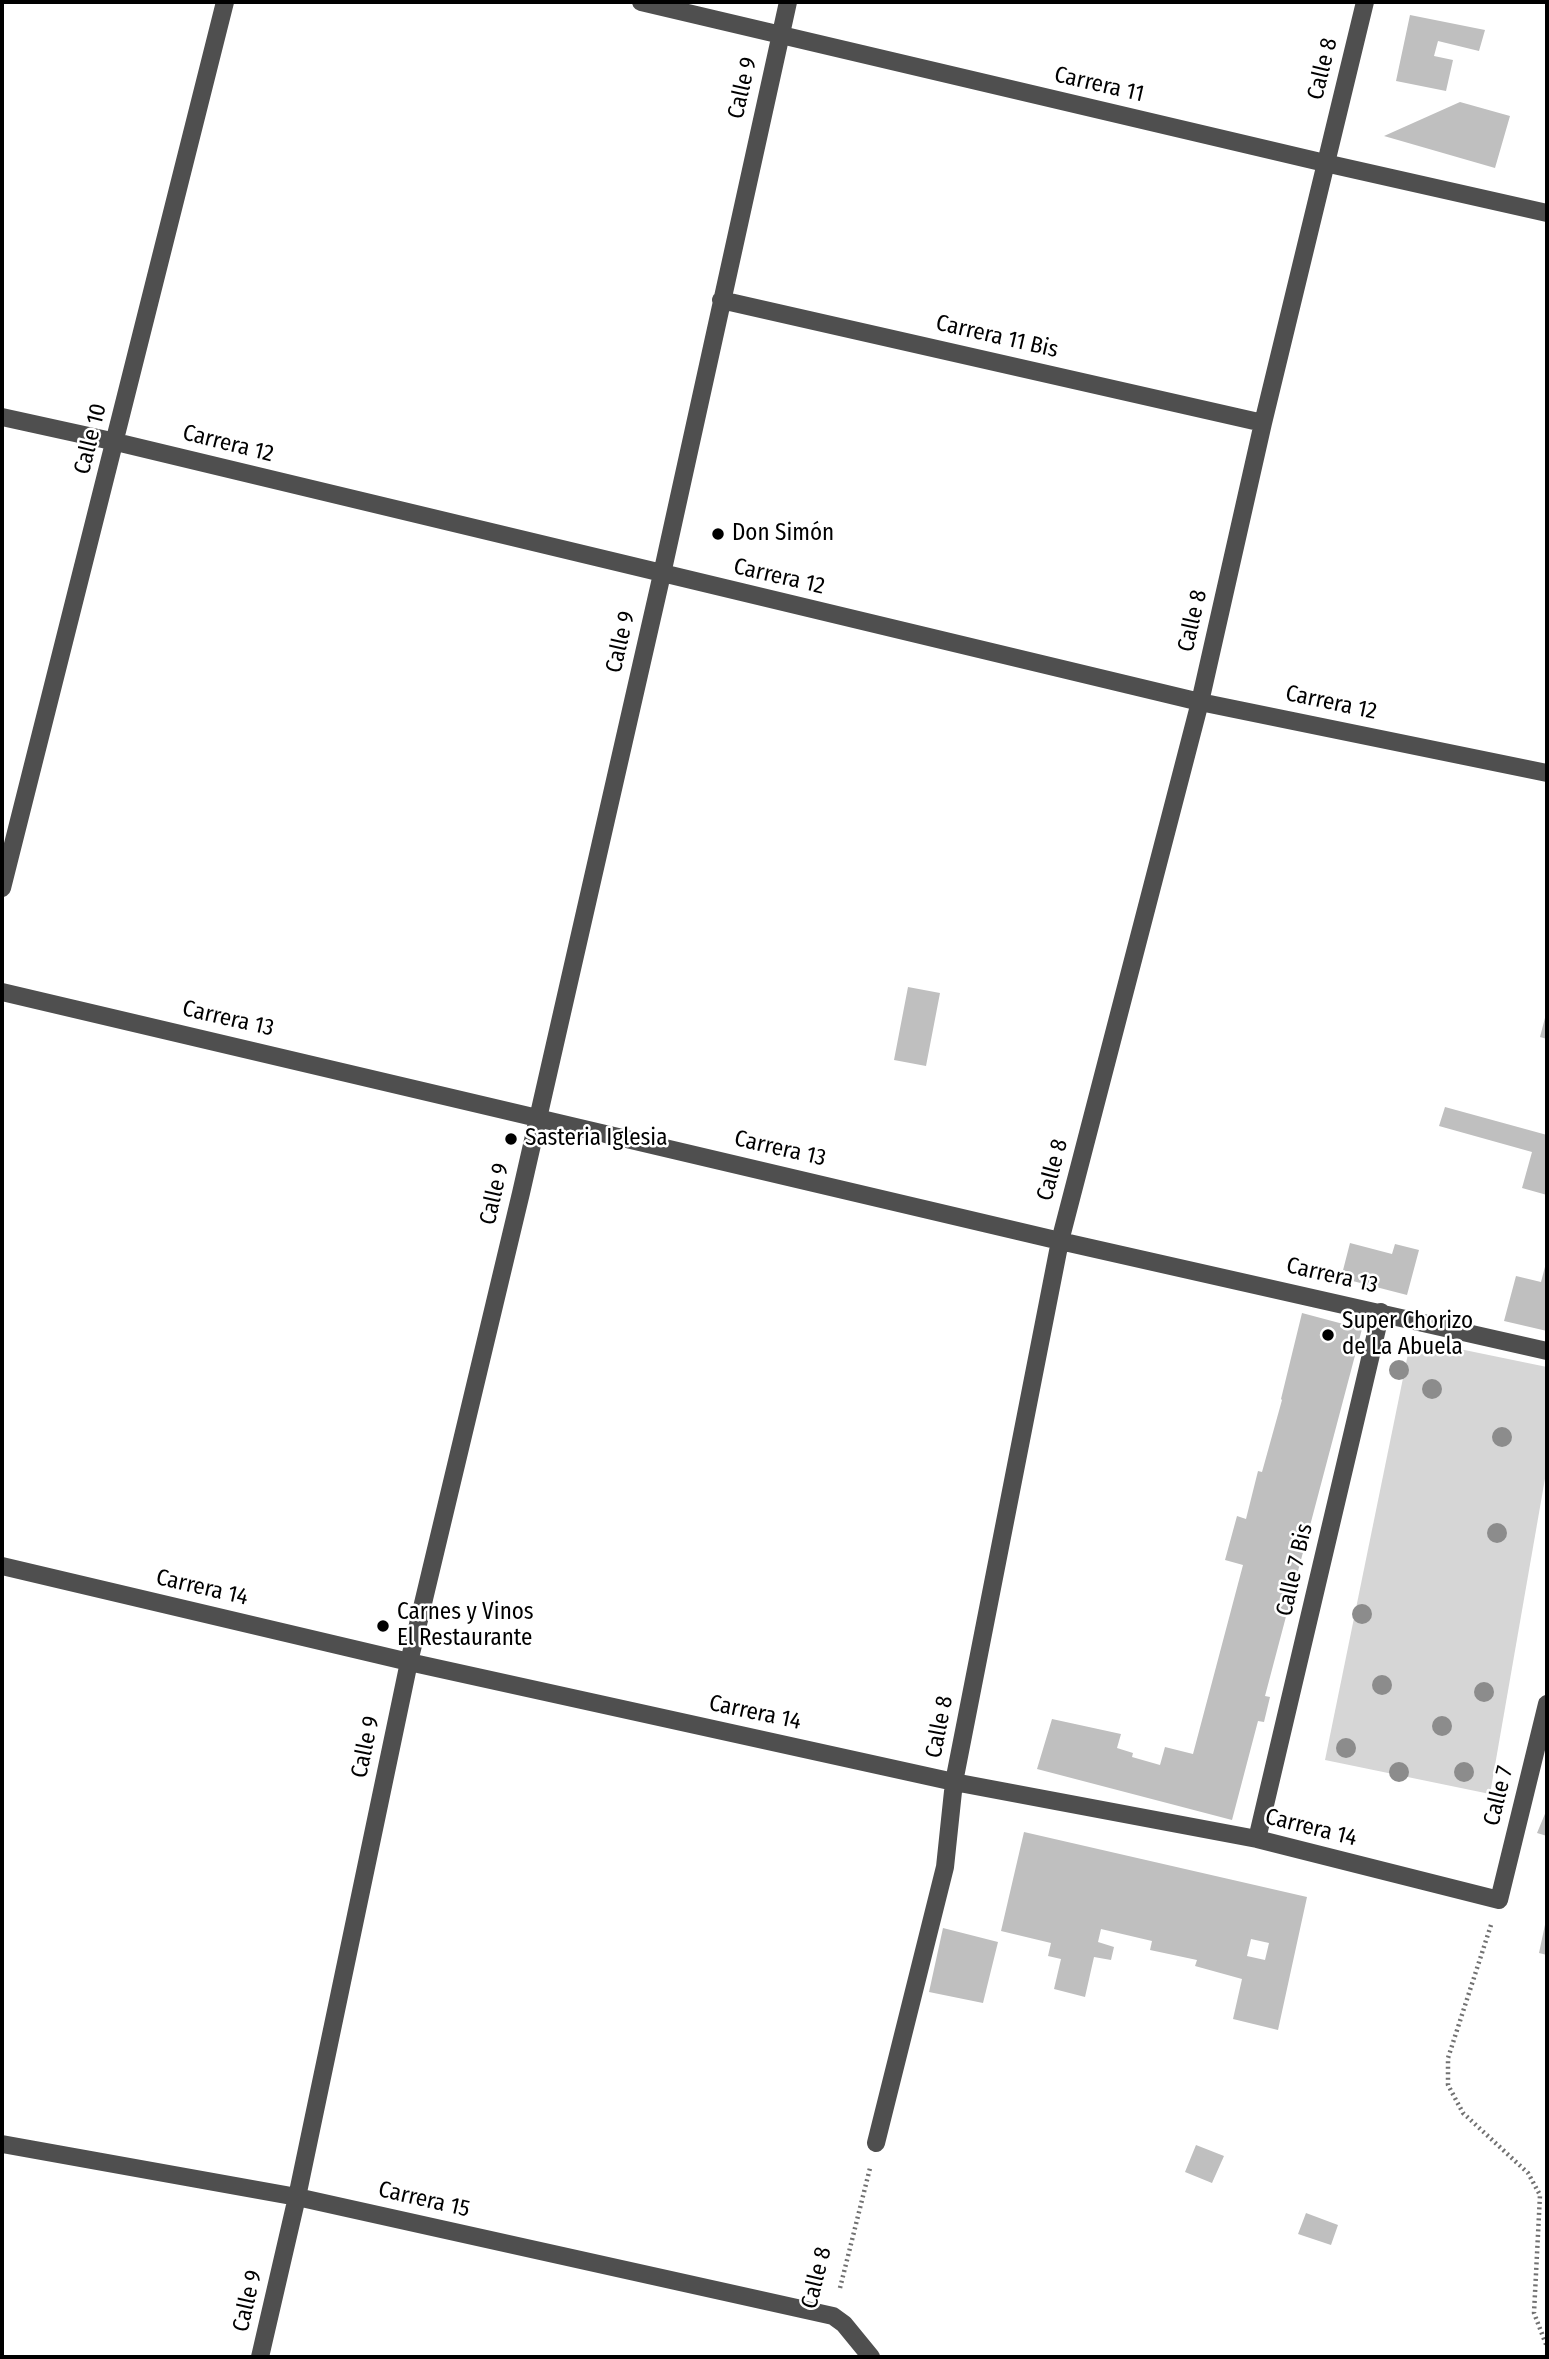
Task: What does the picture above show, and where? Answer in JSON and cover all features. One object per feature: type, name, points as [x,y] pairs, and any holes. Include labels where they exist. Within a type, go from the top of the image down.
[{"type":"street","name":"Calle 10","points":[[2,888],[225,2]]},
{"type":"street","name":"Carrera 11","points":[[641,2],[1547,213]]},
{"type":"street","name":"Calle 9","points":[[260,2357],[297,2197],[409,1662],[662,574],[788,2]]},
{"type":"street","name":"Calle 8","points":[[876,2143],[945,1867],[954,1782],[1060,1241],[1200,702],[1263,423],[1365,2]]},
{"type":"street","name":"Carrera 11 Bis","points":[[721,300],[1263,423]]},
{"type":"street","name":"Carrera 12","points":[[2,417],[1200,702],[1547,773]]},
{"type":"street","name":"Carrera 13","points":[[2,992],[1060,1241],[1547,1351]]},
{"type":"street","name":"Calle 7 Bis","points":[[1257,1839],[1381,1312]]},
{"type":"street","name":"Carrera 14","points":[[2,1566],[409,1662],[954,1782],[1257,1839],[1499,1900]]},
{"type":"street","name":"Calle 7","points":[[1499,1900],[1547,1704]]},
{"type":"street","name":"Carrera 15","points":[[2,2144],[297,2197],[833,2316]]},
{"type":"street","points":[[833,2316],[844,2324],[871,2357]]},
{"type":"path","points":[[1499,1900],[1448,2058],[1448,2085],[1463,2113],[1528,2173],[1540,2195],[1534,2313],[1547,2347]]},
{"type":"path","name":"Calle 8","points":[[833,2316],[876,2143]]},
{"type":"shaded area","points":[[1411,1339],[1547,1367],[1547,1467],[1490,1794],[1325,1760]]},
{"type":"building","points":[[1410,15],[1485,30],[1479,51],[1438,41],[1434,56],[1453,60],[1446,91],[1396,81]]},
{"type":"building","points":[[1460,102],[1510,116],[1495,168],[1384,136]]},
{"type":"building","points":[[908,987],[940,993],[926,1066],[894,1060]]},
{"type":"building","points":[[1547,1014],[1547,1039],[1540,1037]]},
{"type":"building","points":[[1445,1107],[1547,1135],[1547,1195],[1522,1188],[1532,1152],[1439,1126]]},
{"type":"building","points":[[1350,1243],[1392,1254],[1395,1244],[1419,1250],[1407,1295],[1341,1278]]},
{"type":"building","points":[[1546,1263],[1547,1331],[1504,1321],[1516,1276],[1541,1282]]},
{"type":"building","points":[[1302,1313],[1362,1329],[1265,1696],[1270,1697],[1264,1722],[1258,1721],[1232,1820],[1037,1769],[1052,1719],[1121,1734],[1117,1748],[1133,1753],[1132,1757],[1160,1765],[1165,1747],[1193,1754],[1243,1565],[1225,1560],[1237,1516],[1246,1519],[1258,1471],[1262,1472]]},
{"type":"building","points":[[1547,1809],[1547,1836],[1537,1833]]},
{"type":"building","points":[[1024,1832],[1307,1897],[1278,2030],[1233,2019],[1242,1979],[1195,1966],[1197,1960],[1150,1950],[1152,1941],[1101,1929],[1098,1942],[1114,1947],[1111,1960],[1094,1957],[1085,1997],[1054,1989],[1061,1959],[1048,1956],[1051,1943],[1001,1931]],"holes":[[[1251,1939],[1269,1943],[1265,1960],[1247,1956]]]},
{"type":"building","points":[[1547,1920],[1547,1955],[1539,1953]]},
{"type":"building","points":[[943,1928],[998,1942],[983,2003],[929,1992]]},
{"type":"building","points":[[1196,2145],[1224,2156],[1212,2183],[1185,2172]]},
{"type":"building","points":[[1306,2213],[1338,2225],[1331,2245],[1298,2234]]},
{"type":"place","name":"Don Simón","points":[[718,534]]},
{"type":"place","name":"Sasteria Iglesia","points":[[511,1139]]},
{"type":"place","name":"Super Chorizo de La Abuela","points":[[1328,1335]]},
{"type":"place","name":"Carnes y Vinos El Restaurante","points":[[383,1626]]}]
